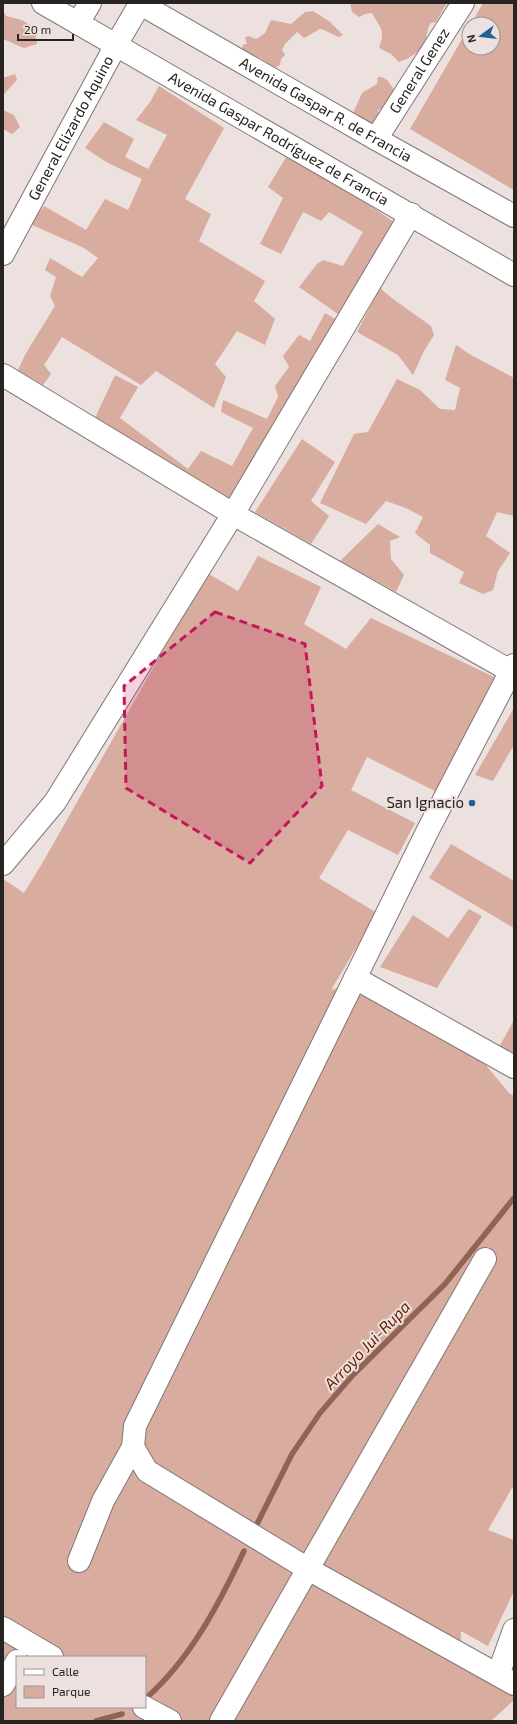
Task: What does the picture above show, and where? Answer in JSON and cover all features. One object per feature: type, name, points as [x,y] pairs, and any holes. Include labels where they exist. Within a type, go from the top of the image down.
[{"type":"street","name":"Avenida Gaspar Rodríguez de Francia","points":[[43,3],[411,214],[514,275]]},
{"type":"street","points":[[78,23],[90,3]]},
{"type":"street","name":"Avenida Gaspar R. de Francia","points":[[139,3],[376,139],[514,216]]},
{"type":"street","name":"General Elizardo Aquino","points":[[3,254],[139,3]]},
{"type":"street","name":"General Genez","points":[[376,139],[463,3]]},
{"type":"street","points":[[3,864],[55,802],[233,514],[411,214]]},
{"type":"street","points":[[3,375],[233,514],[513,669],[428,830],[135,1426],[133,1447],[103,1501],[79,1561]]},
{"type":"street","points":[[355,978],[514,1067]]},
{"type":"street","points":[[221,1721],[485,1259]]},
{"type":"street","points":[[133,1447],[147,1471],[308,1569],[506,1680],[514,1630]]},
{"type":"street","points":[[3,1628],[21,1653],[44,1656]]},
{"type":"street","points":[[3,1685],[16,1662]]},
{"type":"street","points":[[146,1708],[170,1721]]},
{"type":"highlighted area","points":[[215,612],[305,644],[322,786],[250,863],[126,788],[124,686]]},
{"type":"green space","points":[[350,3],[447,3],[436,22],[431,23],[427,31],[425,43],[422,47],[407,59],[399,62],[391,54],[379,48],[382,33],[380,26],[372,13],[359,17],[352,12]]},
{"type":"green space","points":[[483,3],[514,3],[514,190],[410,129],[461,41],[461,56],[501,56],[501,16],[476,16]]},
{"type":"green space","points":[[3,11],[6,16],[22,20],[35,29],[37,44],[24,48],[3,39]]},
{"type":"green space","points":[[313,11],[329,21],[343,35],[339,37],[320,29],[304,38],[297,32],[285,44],[282,50],[285,55],[281,59],[280,65],[274,68],[260,58],[248,56],[241,49],[244,44],[247,44],[245,38],[248,36],[256,39],[265,33],[271,20],[291,24],[305,12]]},
{"type":"green space","points":[[15,74],[17,80],[3,95],[3,78]]},
{"type":"green space","points":[[378,77],[386,79],[394,89],[385,108],[378,110],[382,121],[377,128],[351,118],[362,93],[377,84]]},
{"type":"green space","points":[[159,86],[224,128],[185,199],[211,214],[199,241],[265,281],[254,301],[275,319],[265,345],[237,331],[215,364],[226,377],[214,408],[156,371],[141,385],[62,337],[44,365],[51,374],[43,385],[18,370],[26,353],[55,306],[50,296],[56,277],[45,270],[50,258],[82,277],[98,258],[84,248],[30,224],[44,206],[86,230],[105,199],[128,210],[142,179],[108,163],[85,148],[104,122],[134,139],[125,157],[148,169],[167,135],[136,120],[150,102]]},
{"type":"green space","points":[[3,110],[14,115],[20,127],[12,134],[3,129]]},
{"type":"green space","points":[[288,154],[394,222],[341,316],[299,287],[317,264],[323,260],[343,266],[363,232],[329,212],[321,221],[303,212],[281,254],[260,244],[283,198],[268,187]]},
{"type":"green space","points":[[380,288],[431,326],[434,335],[424,351],[413,375],[398,355],[357,332]]},
{"type":"green space","points":[[325,313],[339,321],[231,500],[95,418],[115,375],[138,387],[120,418],[188,469],[201,451],[232,466],[253,428],[221,412],[223,400],[267,419],[278,397],[275,386],[289,367],[283,356],[299,335],[310,341]]},
{"type":"green space","points":[[456,345],[471,355],[514,378],[514,516],[497,512],[486,536],[510,553],[498,571],[493,590],[483,594],[459,583],[464,572],[430,553],[430,545],[415,533],[423,517],[406,508],[386,501],[366,524],[320,503],[354,434],[368,432],[397,379],[420,390],[440,409],[455,410],[460,388],[445,380]]},
{"type":"green space","points":[[302,439],[335,462],[311,501],[329,516],[311,544],[255,512]]},
{"type":"green space","points":[[378,524],[400,537],[390,541],[391,559],[404,575],[396,592],[340,561]]},
{"type":"green space","points":[[258,556],[321,587],[304,624],[346,649],[371,618],[494,677],[437,792],[367,757],[351,790],[415,823],[398,855],[348,830],[319,878],[377,913],[331,990],[355,983],[465,1040],[509,1093],[514,1096],[514,1489],[512,1488],[488,1530],[514,1540],[514,1591],[488,1646],[461,1631],[461,1663],[514,1692],[514,1700],[491,1721],[3,1721],[3,879],[24,893],[207,573],[238,591]]},
{"type":"green space","points":[[514,708],[514,745],[493,781],[475,775]]},
{"type":"green space","points":[[451,844],[514,881],[514,928],[429,878]]},
{"type":"green space","points":[[469,909],[482,916],[437,988],[380,967],[413,915],[448,938]]},
{"type":"green space","points":[[514,1020],[514,1060],[498,1049]]},
{"type":"waterway","name":"Arroyo Jui-Rupa","points":[[257,1524],[292,1454],[320,1413],[353,1375],[445,1284],[514,1198]]},
{"type":"waterway","name":"Arroyo Jui-Rupa","points":[[146,1698],[161,1684],[190,1649],[214,1611],[244,1551]]},
{"type":"waterway","name":"Arroyo Jui-Rupa","points":[[96,1721],[122,1714]]},
{"type":"place","name":"San Ignacio","points":[[472,803]]}]
